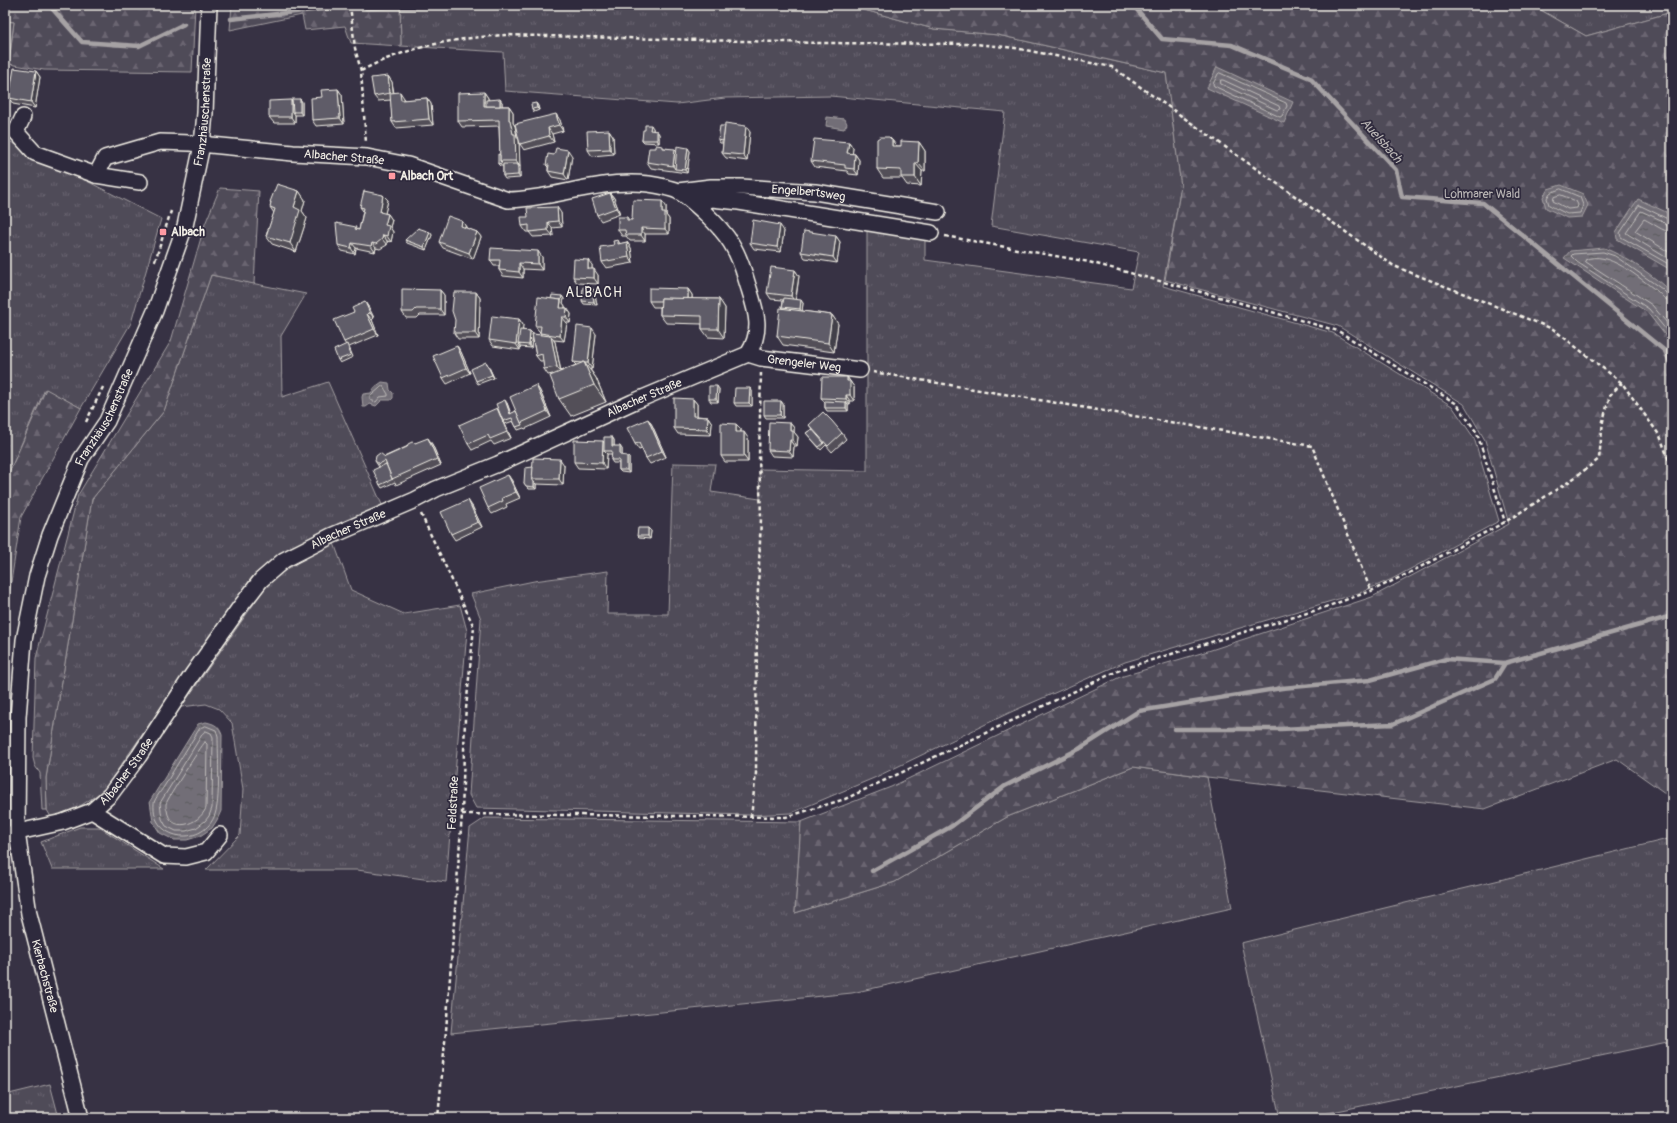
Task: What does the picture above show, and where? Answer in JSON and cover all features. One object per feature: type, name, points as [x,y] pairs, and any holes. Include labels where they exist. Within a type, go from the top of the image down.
[{"type":"street","name":"Franzhäuschenstraße","points":[[11,833],[24,640],[37,576],[50,535],[81,459],[107,421],[155,311],[185,226],[202,145],[205,113],[209,5]]},
{"type":"street","points":[[23,117],[16,132],[35,153],[96,175],[140,182]]},
{"type":"street","name":"Albacher Straße","points":[[11,833],[63,822],[92,811],[110,796],[139,756],[192,675],[261,580],[284,560],[330,536],[415,500],[436,489],[498,464],[633,402],[754,356],[754,345],[758,330],[756,316],[740,258],[726,234],[678,191],[655,185],[628,183],[606,185],[525,200],[508,200],[408,165],[367,157],[160,142],[105,158],[96,175]]},
{"type":"street","name":"Engelbertsweg","points":[[678,191],[711,187],[740,187],[815,192],[938,212]]},
{"type":"street","name":"Engelbertsweg","points":[[694,204],[712,199],[738,202],[931,233]]},
{"type":"street","name":"Grengeler Weg","points":[[754,356],[860,370]]},
{"type":"street","points":[[92,811],[164,856],[186,858],[206,852],[220,835]]},
{"type":"street","name":"Kierbachstraße","points":[[11,833],[29,914],[81,1118]]},
{"type":"path","points":[[350,5],[353,34],[361,71],[367,157]]},
{"type":"path","points":[[361,71],[381,60],[444,42],[475,37],[505,35],[822,43],[976,44],[1015,48],[1112,67],[1394,266],[1553,329],[1622,383],[1660,436],[1672,469]]},
{"type":"path","points":[[154,264],[174,204]]},
{"type":"path","points":[[931,233],[1089,262],[1338,331],[1457,404],[1477,432],[1505,522]]},
{"type":"path","points":[[751,817],[756,773],[757,611],[761,518],[754,356]]},
{"type":"path","points":[[860,370],[1312,446],[1371,591]]},
{"type":"path","points":[[462,814],[786,817],[845,799],[1122,669],[1317,610],[1371,591],[1409,573],[1505,522],[1570,481],[1599,459],[1603,421],[1610,395],[1622,383]]},
{"type":"path","points":[[84,427],[105,385]]},
{"type":"path","name":"Feldstraße","points":[[415,500],[474,627],[465,719],[462,814],[438,1118]]},
{"type":"green space","points":[[5,5],[98,5],[141,10],[167,5],[195,5],[192,72],[44,70],[9,64],[14,22],[5,21]]},
{"type":"green space","points":[[232,5],[400,5],[401,46],[351,43],[345,26],[305,30],[302,15],[230,30]]},
{"type":"green space","points":[[400,5],[846,5],[934,29],[998,35],[1166,73],[1181,186],[1163,286],[1333,333],[1452,406],[1474,438],[1499,521],[1392,579],[1362,592],[1125,662],[1011,712],[874,778],[791,813],[750,815],[476,808],[469,795],[481,619],[471,594],[534,581],[608,571],[607,614],[668,614],[673,463],[715,464],[711,492],[760,499],[759,469],[867,471],[867,226],[925,239],[925,260],[1131,288],[1139,252],[991,226],[1005,112],[830,96],[725,98],[677,104],[505,91],[503,52],[401,46]]},
{"type":"green space","name":"Lohmarer Wald","points":[[846,5],[1532,5],[1586,36],[1672,12],[1672,798],[1617,759],[1485,809],[1133,767],[1007,817],[895,882],[795,913],[801,822],[891,787],[1120,677],[1208,651],[1372,597],[1509,524],[1485,440],[1464,404],[1338,326],[1165,280],[1181,186],[1166,73],[998,35],[934,29]]},
{"type":"green space","points":[[1532,5],[1672,5],[1672,12],[1586,36]]},
{"type":"green space","points":[[5,21],[14,22],[5,88]]},
{"type":"green space","points":[[5,139],[161,219],[131,323],[81,408],[45,389],[5,482]]},
{"type":"green space","points":[[220,188],[259,191],[254,284],[211,275],[164,411],[92,499],[46,778],[47,810],[42,810],[40,773],[35,766],[33,758],[36,658],[78,495],[171,341],[205,224]]},
{"type":"green space","points":[[211,275],[306,294],[281,336],[282,397],[328,382],[383,507],[289,548],[252,577],[103,791],[77,808],[51,817],[47,810],[46,778],[92,499],[164,411]]},
{"type":"green space","points":[[46,389],[81,408],[21,517],[5,621],[5,482]]},
{"type":"green space","points":[[334,543],[351,590],[404,614],[460,605],[467,631],[446,882],[357,870],[206,870],[240,835],[243,789],[232,723],[219,709],[206,704],[181,707],[270,581],[305,557]]},
{"type":"green space","points":[[1133,767],[1207,777],[1232,908],[852,993],[451,1033],[470,828],[485,818],[801,822],[795,913],[895,882],[1007,817]]},
{"type":"green space","points":[[80,827],[99,827],[164,869],[52,869],[41,842]]},
{"type":"green space","points":[[1672,838],[1672,1041],[1304,1118],[1280,1118],[1241,943]]},
{"type":"green space","points":[[50,1084],[59,1118],[5,1118],[5,1095]]},
{"type":"water","points":[[1217,67],[1293,102],[1284,123],[1207,88]]},
{"type":"water","points":[[827,117],[845,119],[847,124],[844,129],[826,126]]},
{"type":"water","points":[[1561,185],[1583,194],[1588,205],[1582,217],[1567,218],[1546,208],[1543,197],[1548,189]]},
{"type":"water","points":[[1638,199],[1666,212],[1672,219],[1671,270],[1617,239],[1616,232]]},
{"type":"water","points":[[1604,248],[1621,256],[1640,268],[1666,287],[1672,294],[1672,344],[1647,312],[1564,258],[1570,251]]},
{"type":"water","points":[[382,382],[389,383],[390,390],[393,393],[393,398],[391,400],[382,400],[376,406],[370,404],[363,407],[363,394],[371,393],[375,387]]},
{"type":"water","points":[[206,722],[220,729],[222,735],[221,811],[212,828],[200,836],[187,840],[174,840],[160,833],[153,822],[150,801],[198,724]]},
{"type":"building","points":[[14,68],[36,71],[31,102],[9,98]]},
{"type":"building","points":[[388,76],[390,93],[374,96],[371,78]]},
{"type":"building","points":[[338,89],[340,118],[312,120],[311,98],[322,97],[321,90]]},
{"type":"building","points":[[400,92],[401,100],[427,98],[429,119],[392,122],[390,93]]},
{"type":"building","points":[[484,92],[484,106],[509,106],[509,120],[513,134],[515,134],[516,161],[500,161],[499,120],[458,121],[458,93]]},
{"type":"building","points":[[292,99],[300,99],[300,112],[293,112]]},
{"type":"building","points":[[500,99],[500,106],[486,106],[486,100]]},
{"type":"building","points":[[291,100],[291,117],[269,117],[269,101]]},
{"type":"building","points":[[536,103],[537,108],[532,109],[531,104]]},
{"type":"building","points":[[556,114],[559,125],[548,128],[549,136],[520,144],[515,124]]},
{"type":"building","points":[[725,123],[746,126],[743,155],[722,153]]},
{"type":"building","points":[[645,125],[651,125],[650,130],[657,131],[657,140],[642,140]]},
{"type":"building","points":[[720,126],[725,126],[723,141],[718,140]]},
{"type":"building","points":[[609,130],[610,149],[588,150],[587,131]]},
{"type":"building","points":[[880,137],[889,137],[892,140],[892,146],[901,146],[901,141],[919,142],[918,163],[915,163],[915,177],[901,177],[901,170],[877,169],[877,139]]},
{"type":"building","points":[[814,139],[849,142],[847,153],[855,154],[854,169],[845,168],[845,165],[811,161]]},
{"type":"building","points":[[656,145],[663,146],[663,148],[675,149],[673,166],[647,162],[649,148],[656,148]]},
{"type":"building","points":[[677,146],[688,148],[685,170],[675,169]]},
{"type":"building","points":[[556,148],[568,150],[564,174],[548,171],[549,165],[546,165],[548,154],[554,155]]},
{"type":"building","points":[[498,154],[500,155],[500,161],[502,163],[498,164]]},
{"type":"building","points":[[503,164],[518,164],[518,175],[503,176]]},
{"type":"building","points":[[277,184],[299,191],[294,207],[300,210],[290,243],[266,236],[275,209],[270,207],[270,202]]},
{"type":"building","points":[[364,191],[383,195],[380,212],[388,214],[385,225],[389,226],[387,236],[383,235],[382,239],[376,244],[372,243],[371,246],[352,243],[351,248],[338,245],[336,223],[356,227],[355,229],[359,230],[364,208],[360,207]]},
{"type":"building","points":[[610,193],[616,208],[597,215],[592,199]]},
{"type":"building","points":[[633,200],[662,201],[662,213],[665,213],[665,229],[641,228],[641,235],[626,235],[625,230],[618,230],[618,217],[627,217],[627,220],[632,220]]},
{"type":"building","points":[[557,207],[558,221],[548,222],[548,230],[529,232],[529,225],[522,226],[521,217],[528,217],[527,208]]},
{"type":"building","points":[[448,216],[462,221],[461,226],[477,232],[469,253],[439,242]]},
{"type":"building","points":[[753,220],[780,225],[777,247],[750,243]]},
{"type":"building","points":[[418,228],[430,232],[424,247],[405,240]]},
{"type":"building","points":[[804,231],[836,236],[833,257],[801,252]]},
{"type":"building","points":[[618,240],[618,244],[627,242],[629,257],[602,262],[600,247],[614,245],[613,241]]},
{"type":"building","points":[[491,248],[538,251],[538,264],[519,263],[519,272],[499,270],[500,260],[490,260]]},
{"type":"building","points":[[574,259],[588,260],[588,269],[594,269],[594,278],[573,277]]},
{"type":"building","points":[[771,267],[795,270],[791,296],[767,293]]},
{"type":"building","points":[[583,287],[592,288],[594,302],[582,301]]},
{"type":"building","points":[[649,288],[688,289],[688,299],[661,298],[661,301],[649,301]]},
{"type":"building","points":[[402,289],[440,290],[440,309],[416,309],[413,312],[402,312]]},
{"type":"building","points":[[454,292],[476,292],[475,333],[454,333],[455,320],[452,311]]},
{"type":"building","points":[[552,295],[562,296],[561,300],[551,299]]},
{"type":"building","points":[[538,297],[561,300],[560,308],[567,308],[566,317],[562,317],[560,336],[540,333],[541,326],[535,326]]},
{"type":"building","points":[[661,298],[719,299],[718,329],[702,329],[702,316],[660,315]]},
{"type":"building","points":[[784,298],[801,300],[800,309],[782,307]]},
{"type":"building","points":[[365,302],[370,313],[367,314],[374,329],[344,342],[334,320],[354,312],[352,308]]},
{"type":"building","points":[[780,308],[832,315],[828,343],[777,336]]},
{"type":"building","points":[[492,316],[519,319],[516,344],[489,340]]},
{"type":"building","points":[[577,326],[592,328],[588,363],[573,362]]},
{"type":"building","points":[[520,330],[530,331],[529,345],[518,344]]},
{"type":"building","points":[[532,334],[551,336],[557,367],[544,369],[542,354],[536,356]]},
{"type":"building","points":[[347,344],[351,355],[338,360],[334,350]]},
{"type":"building","points":[[457,346],[466,368],[443,378],[433,356]]},
{"type":"building","points":[[486,362],[492,375],[476,381],[471,369]]},
{"type":"building","points":[[584,362],[594,385],[559,399],[550,376]]},
{"type":"building","points":[[822,377],[847,377],[847,381],[850,381],[850,395],[846,395],[846,399],[821,398]]},
{"type":"building","points":[[536,385],[547,411],[521,423],[510,397]]},
{"type":"building","points":[[709,386],[717,386],[716,399],[709,399]]},
{"type":"building","points":[[735,388],[750,388],[749,403],[734,403]]},
{"type":"building","points":[[674,398],[693,399],[693,416],[708,417],[707,429],[674,428]]},
{"type":"building","points":[[505,400],[510,414],[516,411],[522,425],[516,427],[512,418],[503,421],[496,404]]},
{"type":"building","points":[[764,401],[781,401],[780,415],[764,415]]},
{"type":"building","points":[[825,401],[846,402],[846,408],[825,408]]},
{"type":"building","points":[[497,408],[507,432],[490,439],[488,435],[468,444],[459,425]]},
{"type":"building","points":[[823,412],[842,433],[828,446],[809,425]]},
{"type":"building","points":[[648,419],[662,451],[646,458],[639,443],[635,444],[627,428]]},
{"type":"building","points":[[769,422],[790,423],[790,431],[793,431],[793,440],[790,440],[789,451],[768,450]]},
{"type":"building","points":[[721,423],[736,424],[736,432],[744,432],[744,456],[721,456]]},
{"type":"building","points":[[812,429],[824,443],[819,447],[806,433]]},
{"type":"building","points":[[604,437],[612,437],[612,446],[620,446],[620,455],[627,456],[627,470],[619,470],[619,460],[611,460],[612,451],[604,451]]},
{"type":"building","points":[[428,438],[437,459],[392,479],[385,461],[379,464],[375,461],[376,456],[380,453],[385,457],[407,447],[408,444],[412,442],[415,443]]},
{"type":"building","points":[[574,440],[603,441],[602,463],[574,462]]},
{"type":"building","points":[[533,458],[560,459],[559,479],[532,479]]},
{"type":"building","points":[[386,464],[393,479],[380,485],[373,470]]},
{"type":"building","points":[[533,467],[532,479],[534,482],[534,487],[526,486],[524,483],[525,468]]},
{"type":"building","points":[[508,475],[516,492],[502,498],[503,501],[488,508],[479,488]]},
{"type":"building","points":[[468,500],[478,522],[451,534],[441,512]]},
{"type":"building","points":[[638,528],[648,528],[648,536],[637,536]]},
{"type":"waterway","name":"Auelsbach","points":[[49,5],[82,42],[139,46],[184,24]]},
{"type":"waterway","name":"Auelsbach","points":[[366,8],[503,5]]},
{"type":"waterway","name":"Auelsbach","points":[[1133,5],[1162,39],[1232,45],[1310,78],[1396,170],[1402,197],[1483,203],[1665,351],[1672,366]]},
{"type":"waterway","name":"Auelsbach","points":[[231,19],[332,8]]},
{"type":"waterway","points":[[872,871],[952,826],[1005,786],[1079,749],[1139,711],[1282,688],[1370,680],[1446,659],[1505,663],[1672,616]]},
{"type":"waterway","points":[[1175,729],[1280,729],[1393,724],[1495,679],[1505,663]]},
{"type":"place","name":"Albach Ort","points":[[392,176]]},
{"type":"place","name":"Albach","points":[[163,232]]},
{"type":"district","name":"ALBACH","points":[[594,292]]}]
